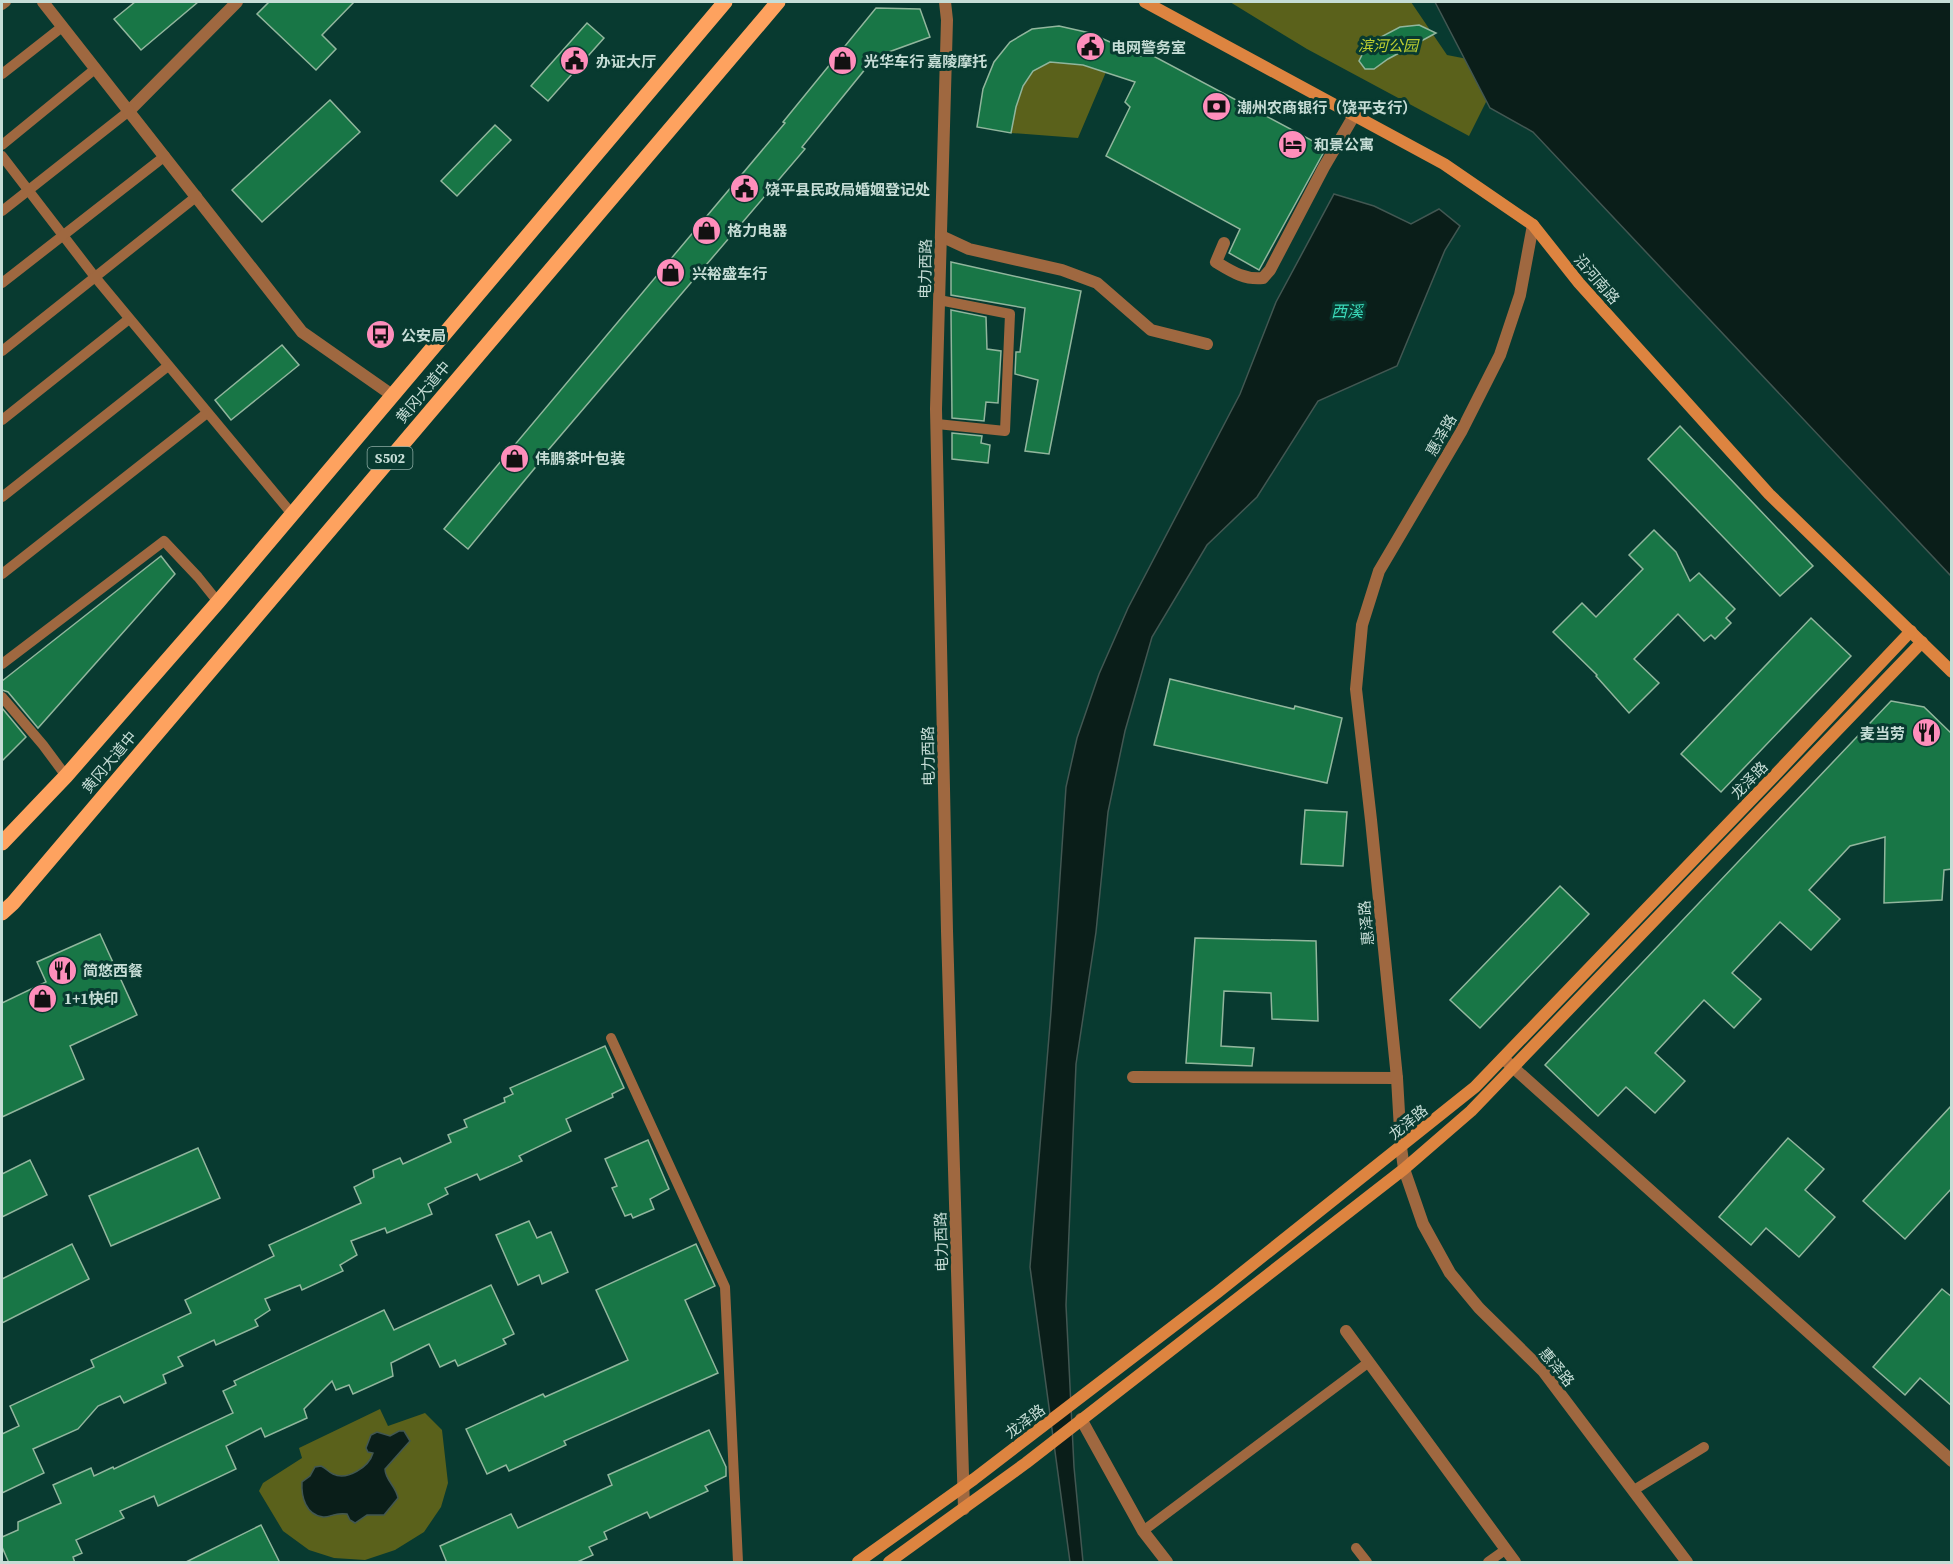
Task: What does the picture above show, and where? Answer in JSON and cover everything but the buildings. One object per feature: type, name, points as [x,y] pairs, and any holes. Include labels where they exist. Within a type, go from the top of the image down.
[{"type":"main road","name":"黄冈大道中","points":[[2,843],[66,776],[218,602],[725,2]]},
{"type":"main road","name":"黄冈大道中","points":[[2,913],[13,903],[778,2]]},
{"type":"main road","name":"沿河南路","points":[[1145,2],[1444,164],[1533,225],[1579,283],[1769,494],[1952,672]]},
{"type":"main road","name":"龙泽路","points":[[858,1563],[963,1487],[1209,1299],[1474,1087],[1911,631]]},
{"type":"main road","name":"龙泽路","points":[[889,1563],[1026,1463],[1404,1169],[1471,1111],[1922,642]]},
{"type":"street","points":[[43,2],[302,332],[392,395]]},
{"type":"street","points":[[129,111],[237,2]]},
{"type":"street","name":"电力西路","points":[[945,2],[947,20],[937,424],[946,908],[964,1509]]},
{"type":"street","points":[[1224,243],[1216,262],[1239,276],[1263,278],[1355,114]]},
{"type":"street","name":"惠泽路","points":[[1533,225],[1520,295],[1500,355],[1461,432],[1379,571],[1362,625],[1356,688],[1397,1078],[1401,1147],[1404,1169],[1423,1224],[1450,1273],[1479,1308],[1543,1371],[1687,1563]]},
{"type":"street","points":[[941,236],[969,249],[1062,270],[1097,283],[1151,330],[1207,344]]},
{"type":"street","points":[[1503,1058],[1952,1461]]},
{"type":"street","points":[[1133,1077],[1397,1078]]},
{"type":"street","points":[[1346,1331],[1515,1563]]},
{"type":"street","points":[[1081,1419],[1143,1531],[1167,1563]]},
{"type":"lane","points":[[2,5],[6,2]]},
{"type":"lane","points":[[2,74],[62,27]]},
{"type":"lane","points":[[2,145],[95,69]]},
{"type":"lane","points":[[2,211],[129,111]]},
{"type":"lane","points":[[2,156],[95,278],[292,514]]},
{"type":"lane","points":[[2,283],[165,156]]},
{"type":"lane","points":[[2,351],[197,196]]},
{"type":"lane","points":[[937,424],[1005,431],[1010,314],[939,300]]},
{"type":"lane","points":[[2,420],[129,319]]},
{"type":"lane","points":[[2,497],[168,366]]},
{"type":"lane","points":[[2,574],[207,413]]},
{"type":"lane","points":[[2,664],[164,541],[218,602]]},
{"type":"lane","points":[[2,697],[66,776]]},
{"type":"lane","points":[[611,1038],[725,1287],[738,1563]]},
{"type":"lane","points":[[1143,1531],[1369,1362]]},
{"type":"lane","points":[[1634,1490],[1704,1447]]},
{"type":"lane","points":[[1356,1548],[1367,1563]]},
{"type":"lane","points":[[1488,1563],[1505,1550]]},
{"type":"green space","name":"滨河公园","points":[[1230,2],[1411,2],[1447,55],[1483,62],[1488,98],[1469,136],[1307,49]]},
{"type":"green space","points":[[1050,62],[1083,65],[1106,72],[1078,138],[1011,133],[1017,101],[1023,85],[1032,72]]},
{"type":"green space","points":[[380,1409],[388,1426],[425,1413],[442,1430],[448,1483],[441,1507],[424,1532],[395,1550],[365,1560],[334,1558],[309,1550],[283,1531],[259,1491],[263,1483],[302,1458],[299,1448]]},
{"type":"water","points":[[1435,2],[1951,2],[1951,576],[1533,132],[1490,108]]},
{"type":"water","name":"西溪","points":[[1334,194],[1374,206],[1411,224],[1439,209],[1460,226],[1445,250],[1397,366],[1318,401],[1257,497],[1207,545],[1152,637],[1125,731],[1108,812],[1096,932],[1076,1064],[1066,1305],[1074,1467],[1083,1562],[1070,1562],[1030,1267],[1051,1012],[1066,787],[1077,738],[1099,674],[1128,608],[1240,394],[1276,302]]},
{"type":"water","points":[[404,1431],[410,1441],[385,1469],[398,1498],[384,1515],[367,1515],[355,1523],[347,1514],[323,1517],[312,1513],[302,1494],[302,1482],[310,1476],[315,1467],[321,1466],[339,1476],[351,1474],[362,1468],[371,1458],[373,1453],[368,1452],[366,1448],[371,1435],[377,1432],[390,1436]]},
{"type":"place","name":"电网警务室","points":[[1090,47]]},
{"type":"place","name":"办证大厅","points":[[575,61]]},
{"type":"place","name":"光华车行 嘉陵摩托","points":[[843,61]]},
{"type":"place","name":"潮州农商银行（饶平支行）","points":[[1216,107]]},
{"type":"place","name":"和景公寓","points":[[1293,144]]},
{"type":"place","name":"饶平县民政局婚姻登记处","points":[[744,189]]},
{"type":"place","name":"格力电器","points":[[706,230]]},
{"type":"place","name":"兴裕盛车行","points":[[671,273]]},
{"type":"place","name":"公安局","points":[[380,335]]},
{"type":"place","name":"伟鹏茶叶包装","points":[[514,458]]},
{"type":"place","name":"麦当劳","points":[[1926,733]]},
{"type":"place","name":"简悠西餐","points":[[62,970]]},
{"type":"place","name":"1+1快印","points":[[43,998]]}]
